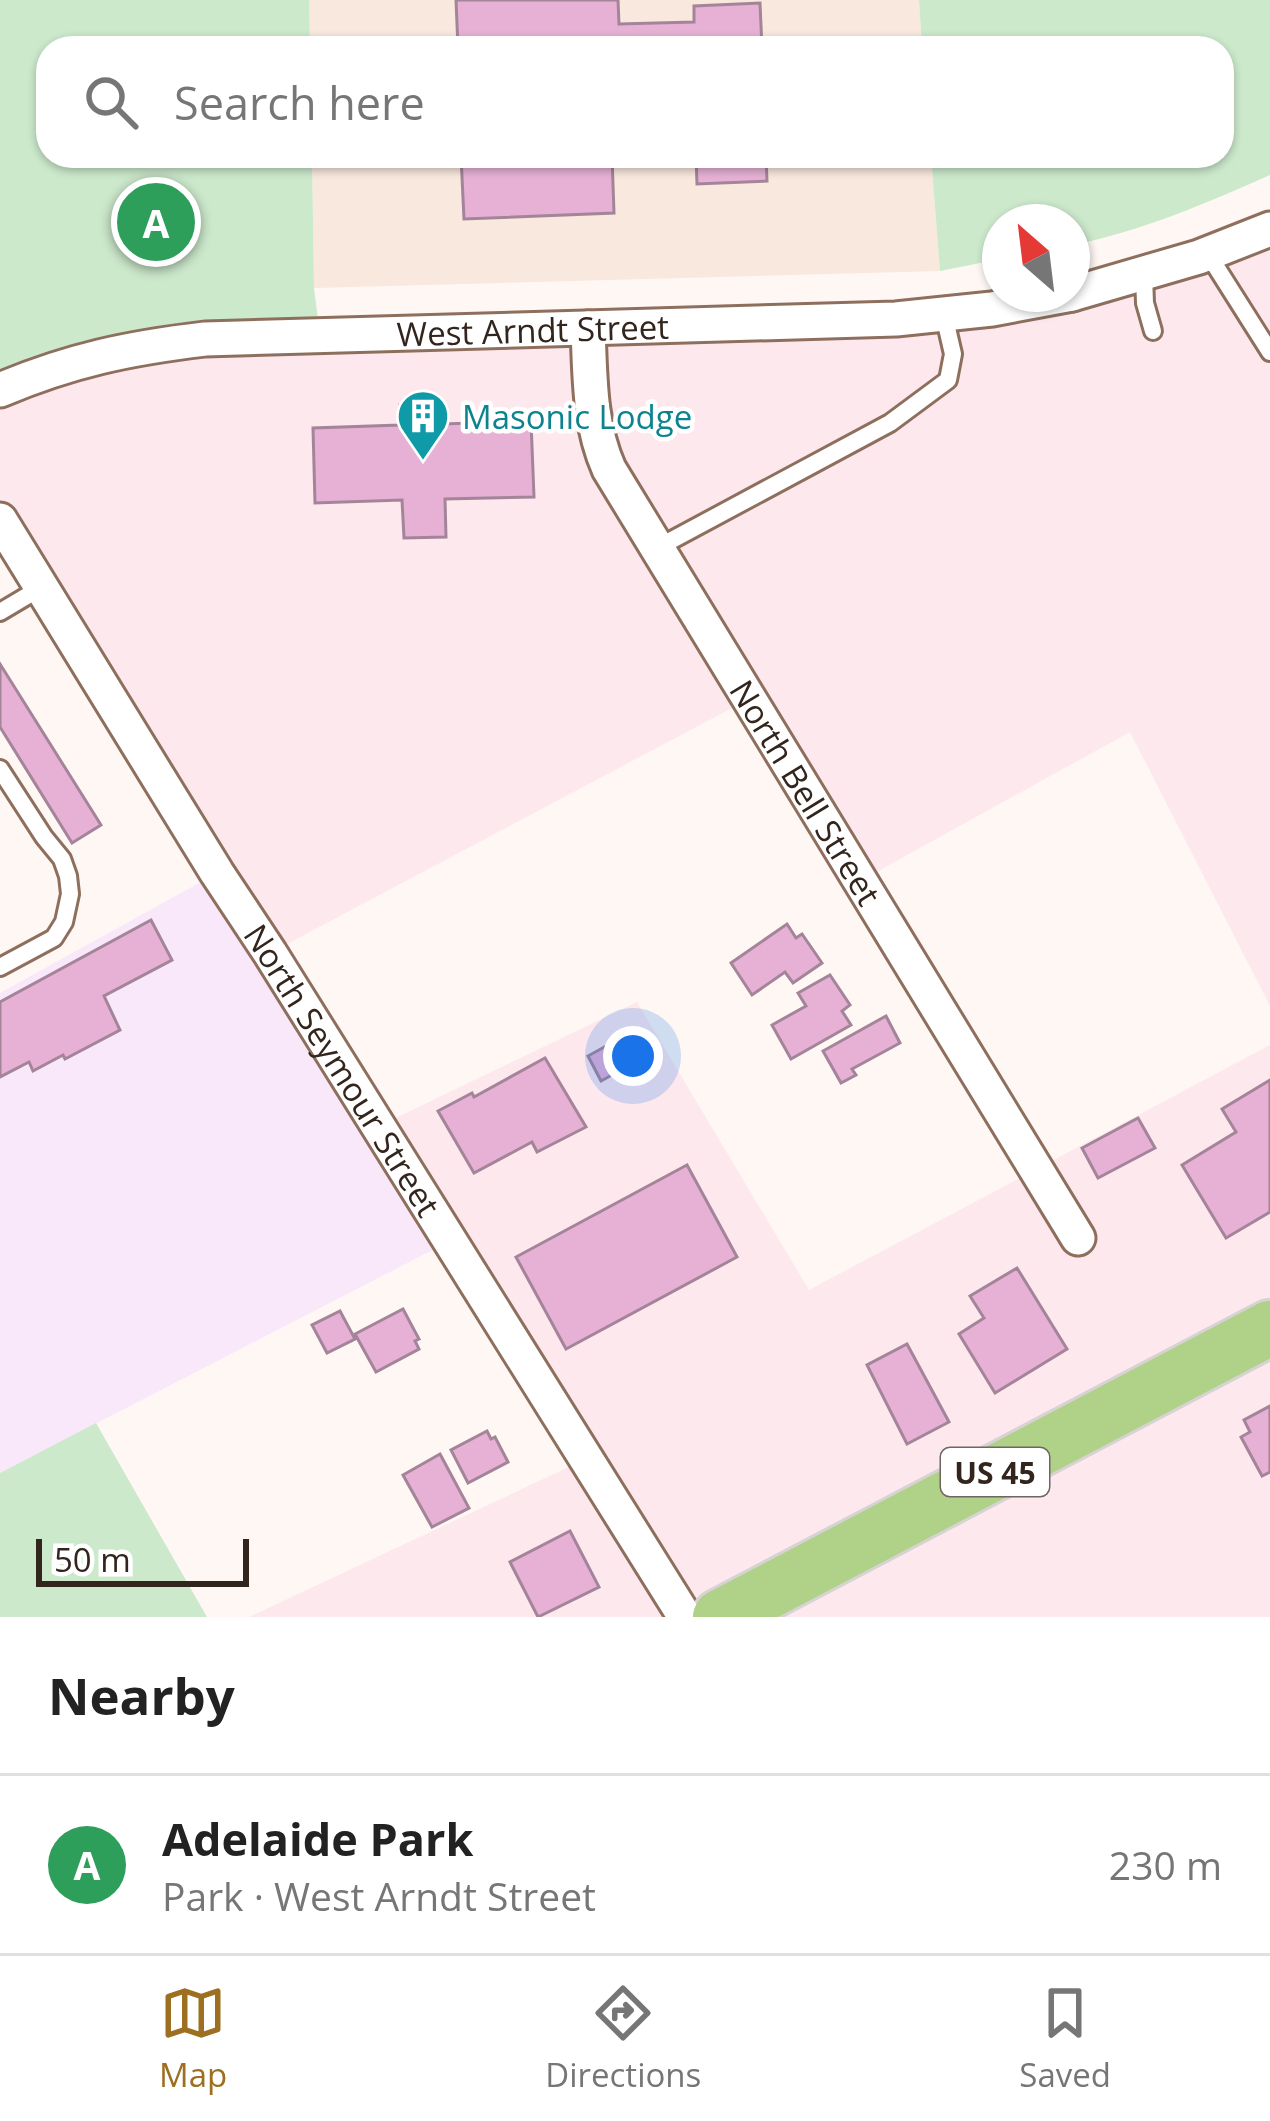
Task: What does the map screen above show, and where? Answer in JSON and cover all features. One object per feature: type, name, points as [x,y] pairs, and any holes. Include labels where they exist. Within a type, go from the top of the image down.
[{"type":"main road","name":"US 45","points":[[719,1617],[1270,1328]]},
{"type":"street","name":"West Arndt Street","points":[[1090,289],[1208,254],[1270,229]]},
{"type":"street","name":"West Arndt Street","points":[[0,389],[83,359],[205,339],[857,321],[982,309]]},
{"type":"street","name":"North Bell Street","points":[[588,328],[592,413],[609,469],[1078,1238]]},
{"type":"street","name":"North Seymour Street","points":[[0,520],[685,1617]]},
{"type":"lane","points":[[1208,254],[1270,352]]},
{"type":"lane","points":[[1144,275],[1153,331]]},
{"type":"lane","points":[[657,548],[890,423],[948,380],[953,354],[944,315]]},
{"type":"lane","points":[[0,612],[42,587]]},
{"type":"lane","points":[[0,769],[62,859],[70,894],[64,922],[54,938],[0,967]]},
{"type":"shaded area","points":[[309,0],[919,0],[921,36],[310,36]]},
{"type":"shaded area","points":[[312,168],[932,168],[940,271],[314,288]]},
{"type":"shaded area","points":[[1270,229],[1270,1006],[1130,732],[860,881],[749,699],[270,953],[0,520],[0,390],[83,359],[935,316],[982,304],[982,312],[1090,312],[1090,276]]},
{"type":"shaded area","points":[[217,873],[450,1241],[0,1473],[0,993]]},
{"type":"shaded area","points":[[637,1002],[809,1290],[1270,1045],[1270,1617],[249,1617],[586,1459],[379,1126]]},
{"type":"green space","points":[[0,0],[309,0],[310,36],[36,36],[36,168],[312,168],[314,288],[320,336],[205,339],[0,390]]},
{"type":"green space","points":[[919,0],[1270,0],[1270,175],[1147,225],[1090,241],[1090,204],[982,204],[982,263],[940,271],[932,168],[1234,168],[1234,36],[921,36]]},
{"type":"green space","points":[[96,1423],[207,1617],[0,1617],[0,1473]]},
{"type":"building","points":[[456,0],[618,0],[619,24],[694,22],[694,6],[760,3],[761,36],[458,36]]},
{"type":"building","points":[[462,168],[612,168],[614,213],[464,219]]},
{"type":"building","points":[[696,168],[766,168],[767,181],[697,184]]},
{"type":"building","name":"Masonic Lodge","points":[[442,404],[443,424],[531,421],[534,497],[445,499],[446,537],[404,538],[402,500],[315,503],[313,428],[400,425],[400,405]]},
{"type":"building","points":[[0,664],[101,825],[72,843],[0,727]]},
{"type":"building","points":[[151,920],[172,960],[104,996],[120,1030],[65,1059],[63,1055],[33,1071],[29,1062],[0,1077],[0,1002]]},
{"type":"building","points":[[787,924],[796,938],[802,934],[822,963],[793,983],[785,972],[752,995],[731,963]]},
{"type":"building","points":[[830,975],[850,1005],[842,1011],[851,1025],[791,1059],[772,1025],[806,1006],[798,993]]},
{"type":"building","points":[[886,1016],[900,1043],[852,1069],[856,1075],[841,1083],[823,1051]]},
{"type":"building","points":[[608,1045],[621,1070],[601,1081],[588,1056]]},
{"type":"building","points":[[545,1058],[586,1127],[537,1152],[532,1142],[474,1173],[438,1111]]},
{"type":"building","points":[[1270,1080],[1270,1212],[1226,1238],[1182,1165],[1236,1132],[1222,1109]]},
{"type":"building","points":[[1138,1118],[1155,1148],[1098,1178],[1082,1148]]},
{"type":"building","points":[[687,1165],[737,1257],[566,1349],[516,1257]]},
{"type":"building","points":[[1017,1268],[1067,1349],[995,1393],[959,1334],[984,1318],[970,1296]]},
{"type":"building","points":[[403,1309],[419,1339],[415,1341],[419,1349],[376,1372],[355,1334]]},
{"type":"building","points":[[340,1311],[355,1339],[327,1353],[312,1325]]},
{"type":"building","points":[[907,1344],[949,1422],[907,1444],[867,1365]]},
{"type":"building","points":[[1270,1406],[1270,1472],[1262,1476],[1241,1437],[1250,1432],[1244,1420]]},
{"type":"building","points":[[487,1431],[508,1462],[468,1483],[451,1450]]},
{"type":"building","points":[[440,1454],[469,1508],[432,1527],[403,1475]]},
{"type":"building","points":[[570,1531],[599,1587],[538,1617],[510,1562]]},
{"type":"place","name":"Adelaide Park","points":[[156,222]]},
{"type":"place","name":"Masonic Lodge","points":[[423,462]]}]
